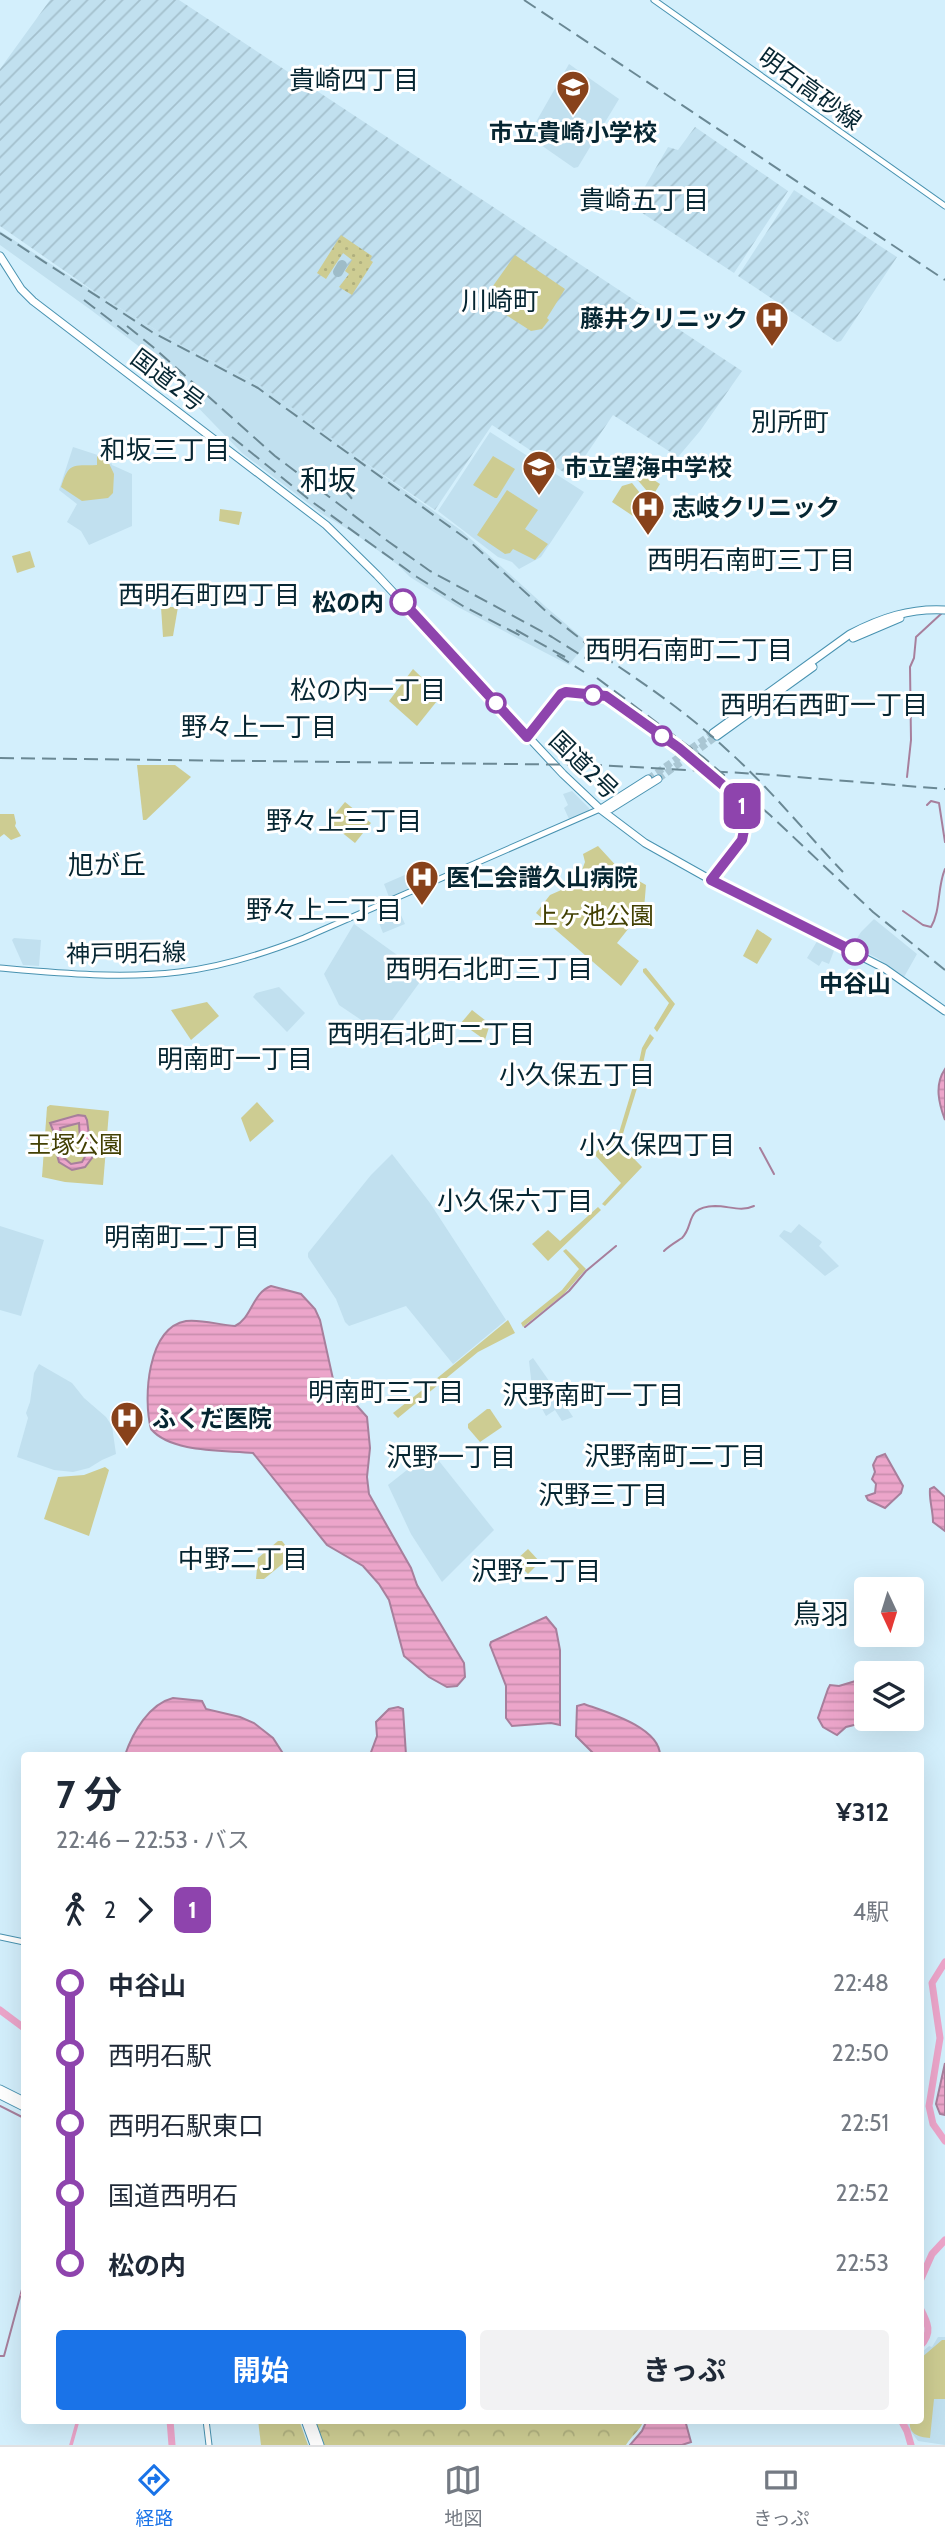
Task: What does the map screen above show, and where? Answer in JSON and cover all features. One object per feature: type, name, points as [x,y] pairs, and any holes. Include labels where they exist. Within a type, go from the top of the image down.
[{"type":"highway","name":"国道2号","points":[[0,256],[21,289],[33,301],[335,533],[527,737],[600,809],[657,851],[884,968],[945,1011]]},
{"type":"highway","points":[[715,735],[854,637],[906,614],[945,612]]},
{"type":"highway","points":[[600,809],[648,779]]},
{"type":"highway","points":[[600,809],[610,809],[658,779]]},
{"type":"highway","points":[[0,2089],[21,2100]]},
{"type":"highway","points":[[0,2095],[21,2106]]},
{"type":"highway","points":[[306,2424],[314,2445]]},
{"type":"highway","points":[[312,2424],[320,2445]]},
{"type":"main road","name":"明石高砂線","points":[[654,0],[945,206]]},
{"type":"main road","points":[[527,737],[561,694],[566,692]]},
{"type":"main road","name":"神戸明石線","points":[[0,968],[158,974],[194,970],[264,953],[600,809]]},
{"type":"main road","points":[[0,1937],[21,1941]]},
{"type":"main road","points":[[206,2424],[209,2445]]},
{"type":"shaded area","points":[[50,0],[179,0],[742,371],[700,431],[678,457],[613,415],[571,477],[492,425],[435,510],[354,455],[278,397],[248,378],[186,348],[105,299],[0,226],[0,69]]},
{"type":"shaded area","name":"市立貴崎小学校","points":[[569,64],[619,99],[578,167],[574,168],[528,136]]},
{"type":"shaded area","points":[[695,127],[788,191],[734,273],[633,207],[668,147],[678,150]]},
{"type":"shaded area","points":[[794,190],[897,257],[841,341],[837,342],[738,276]]},
{"type":"shaded area","points":[[0,231],[186,348],[248,378],[279,397],[354,455],[462,531],[587,642],[569,665],[458,607],[410,577],[398,565],[321,513],[242,453],[184,393],[186,390],[149,354],[0,245]]},
{"type":"shaded area","points":[[490,432],[584,492],[541,557],[519,569],[512,562],[498,557],[438,511]]},
{"type":"shaded area","points":[[73,447],[110,459],[112,465],[132,474],[132,526],[89,545],[81,531],[67,522],[77,504],[59,490]]},
{"type":"shaded area","points":[[572,791],[589,811],[569,819],[564,808],[568,805],[563,794]]},
{"type":"shaded area","points":[[407,874],[413,887],[389,897],[384,884]]},
{"type":"shaded area","points":[[396,904],[405,924],[383,933],[379,923],[385,920],[381,910]]},
{"type":"shaded area","points":[[874,919],[917,954],[904,977],[877,958],[852,946]]},
{"type":"shaded area","points":[[354,924],[425,975],[382,1034],[339,1005],[324,974]]},
{"type":"shaded area","points":[[819,938],[836,945],[829,964],[822,961],[819,966],[807,958]]},
{"type":"shaded area","points":[[12,940],[41,940],[39,966],[23,965]]},
{"type":"shaded area","points":[[279,987],[305,1013],[287,1032],[253,997],[256,993]]},
{"type":"shaded area","points":[[945,1069],[945,1120],[939,1101],[939,1088]]},
{"type":"shaded area","points":[[78,1115],[85,1116],[92,1158],[85,1167],[72,1170],[59,1162],[57,1140],[50,1123]],"holes":[[[79,1123],[80,1140],[86,1155],[82,1162],[71,1164],[63,1157],[64,1143],[60,1128]]]},
{"type":"shaded area","points":[[392,1154],[430,1203],[506,1320],[453,1364],[406,1306],[349,1326],[336,1299],[308,1257],[308,1253],[371,1175]]},
{"type":"shaded area","points":[[799,1224],[822,1242],[819,1246],[839,1266],[825,1276],[779,1236],[784,1230],[791,1233]]},
{"type":"shaded area","points":[[0,1226],[44,1240],[21,1316],[0,1310]]},
{"type":"shaded area","points":[[271,1286],[301,1294],[315,1309],[320,1320],[333,1379],[367,1417],[370,1448],[367,1477],[369,1494],[411,1568],[417,1585],[464,1663],[465,1677],[457,1686],[447,1687],[429,1677],[404,1656],[389,1600],[379,1584],[363,1566],[327,1545],[253,1453],[184,1446],[160,1437],[151,1429],[148,1383],[156,1350],[163,1337],[173,1326],[186,1321],[235,1326],[245,1317],[260,1294]]},
{"type":"shaded area","points":[[533,1358],[554,1388],[539,1400],[532,1387],[529,1361]]},
{"type":"shaded area","points":[[39,1364],[72,1383],[84,1398],[106,1417],[112,1426],[116,1454],[89,1468],[73,1472],[54,1470],[17,1457],[28,1418],[26,1413],[34,1373]]},
{"type":"shaded area","points":[[557,1393],[573,1417],[562,1421],[555,1410],[546,1416],[540,1405]]},
{"type":"shaded area","points":[[624,1440],[631,1449],[619,1467],[612,1458],[612,1452]]},
{"type":"shaded area","points":[[431,1451],[494,1530],[442,1582],[411,1534],[388,1485]]},
{"type":"shaded area","points":[[885,1454],[903,1486],[901,1493],[885,1508],[868,1500],[866,1496],[875,1493],[873,1465],[877,1457]]},
{"type":"shaded area","points":[[934,1487],[945,1497],[945,1531],[933,1522],[930,1489]]},
{"type":"shaded area","points":[[546,1617],[556,1629],[560,1650],[560,1725],[551,1723],[512,1726],[506,1718],[506,1686],[490,1645],[491,1642]]},
{"type":"shaded area","points":[[854,1682],[854,1725],[846,1727],[837,1735],[823,1727],[818,1718],[830,1685],[839,1686]]},
{"type":"shaded area","points":[[173,1698],[202,1701],[206,1709],[254,1723],[273,1738],[282,1752],[126,1752],[143,1720],[164,1701]]},
{"type":"shaded area","points":[[584,1704],[630,1722],[651,1736],[659,1752],[592,1752],[576,1736],[577,1706]]},
{"type":"shaded area","points":[[389,1709],[403,1709],[406,1752],[371,1752],[377,1736],[376,1722]]},
{"type":"shaded area","points":[[945,2063],[945,2115],[940,2114],[936,2104]]},
{"type":"shaded area","points":[[938,2337],[945,2337],[945,2445],[918,2441],[905,2424],[924,2424],[924,2350],[932,2347]]},
{"type":"shaded area","points":[[645,2424],[686,2424],[691,2442],[682,2445],[630,2445]]},
{"type":"green space","points":[[341,235],[372,256],[370,260],[373,262],[352,295],[339,287],[349,274],[345,271],[352,260],[343,253],[326,279],[317,273]]},
{"type":"green space","points":[[515,255],[565,289],[542,329],[531,331],[483,300]]},
{"type":"green space","points":[[97,456],[107,459],[114,474],[113,493],[108,498],[82,501],[61,487],[69,469],[97,465]]},
{"type":"green space","points":[[493,456],[515,469],[497,498],[473,485]]},
{"type":"green space","points":[[633,466],[660,484],[652,497],[630,471]]},
{"type":"green space","points":[[632,483],[648,503],[636,518],[612,502],[622,486]]},
{"type":"green space","points":[[507,490],[538,510],[525,529],[548,544],[535,560],[513,549],[505,554],[477,535]]},
{"type":"green space","points":[[220,509],[242,512],[239,525],[219,521]]},
{"type":"green space","points":[[30,551],[35,567],[17,573],[12,556]]},
{"type":"green space","points":[[161,607],[178,607],[173,636],[163,637]]},
{"type":"green space","points":[[413,669],[441,696],[417,726],[389,701]]},
{"type":"green space","points":[[137,765],[175,765],[191,777],[146,820],[143,820]]},
{"type":"green space","points":[[345,802],[371,823],[355,843],[330,823]]},
{"type":"green space","points":[[0,814],[14,814],[15,826],[21,836],[11,840],[4,834],[0,837]]},
{"type":"green space","name":"上ヶ池公園","points":[[598,846],[621,871],[646,885],[644,909],[617,943],[639,961],[621,986],[536,913],[550,895],[577,883],[585,862],[583,854]]},
{"type":"green space","points":[[757,929],[772,939],[757,964],[743,956]]},
{"type":"green space","points":[[646,968],[675,1004],[657,1032],[654,1028],[669,1003],[643,972]]},
{"type":"green space","points":[[207,1002],[219,1016],[191,1040],[171,1010]]},
{"type":"green space","points":[[472,1010],[490,1024],[485,1040],[461,1023]]},
{"type":"green space","points":[[650,1034],[654,1038],[646,1050],[639,1082],[635,1081],[642,1048]]},
{"type":"green space","points":[[634,1083],[638,1085],[621,1140],[618,1136]]},
{"type":"green space","points":[[257,1102],[274,1121],[250,1142],[241,1118]]},
{"type":"green space","name":"王塚公園","points":[[50,1105],[109,1111],[103,1185],[42,1177],[47,1107]]},
{"type":"green space","points":[[612,1136],[642,1167],[605,1206],[602,1204],[621,1183],[594,1154]]},
{"type":"green space","points":[[598,1207],[601,1210],[548,1261],[532,1244],[548,1230],[560,1241]]},
{"type":"green space","points":[[566,1249],[586,1269],[564,1294],[523,1327],[521,1323],[562,1290],[579,1269],[563,1251]]},
{"type":"green space","points":[[508,1320],[515,1333],[478,1352],[398,1418],[393,1413],[437,1379]]},
{"type":"green space","points":[[490,1409],[502,1427],[480,1442],[468,1428],[468,1424]]},
{"type":"green space","points":[[105,1467],[109,1470],[89,1536],[44,1519],[58,1477],[84,1475]]},
{"type":"green space","points":[[278,1541],[282,1541],[292,1554],[291,1557],[264,1579],[256,1579],[258,1558]]},
{"type":"green space","points":[[528,1549],[540,1562],[528,1574],[515,1561]]},
{"type":"green space","points":[[945,2340],[945,2399],[934,2399],[930,2438],[918,2436],[912,2432],[910,2425],[924,2424],[924,2355]]},
{"type":"green space","points":[[258,2424],[300,2424],[308,2445],[261,2445]]},
{"type":"green space","points":[[315,2424],[642,2424],[626,2445],[322,2445]]},
{"type":"waterway","points":[[907,777],[911,740],[910,667],[914,658],[916,637],[942,613]]},
{"type":"waterway","points":[[927,805],[931,801],[939,803],[945,842]]},
{"type":"waterway","points":[[903,911],[923,925],[931,927],[945,869]]},
{"type":"waterway","points":[[760,1148],[774,1174]]},
{"type":"waterway","points":[[664,1251],[682,1238],[694,1213],[699,1210],[715,1206],[740,1209],[754,1206]]},
{"type":"waterway","points":[[525,1327],[569,1291],[586,1271],[616,1246]]},
{"type":"waterway","points":[[945,1962],[932,1983],[940,2038],[929,2106],[933,2124],[945,2141]]},
{"type":"waterway","points":[[0,2010],[21,2026]]},
{"type":"waterway","points":[[0,2106],[21,2116]]},
{"type":"waterway","points":[[924,2272],[932,2254],[945,2240]]},
{"type":"waterway","points":[[0,2356],[4,2356],[21,2293]]},
{"type":"waterway","points":[[924,2316],[928,2328],[924,2341]]},
{"type":"waterway","points":[[71,2445],[77,2424]]},
{"type":"waterway","points":[[170,2424],[172,2445]]},
{"type":"waterway","points":[[903,2424],[911,2445]]},
{"type":"taxiway","points":[[338,272],[342,265]]},
{"type":"tunnel","points":[[648,779],[713,733]]},
{"type":"tunnel","points":[[658,779],[717,736]]},
{"type":"railway","points":[[524,0],[945,280]]},
{"type":"railway","points":[[0,233],[152,332],[258,388],[468,540],[549,614],[597,652]]},
{"type":"railway","points":[[84,300],[131,336]]},
{"type":"railway","points":[[127,326],[275,456],[389,542],[430,571],[552,637],[590,661]]},
{"type":"railway","points":[[232,437],[311,501],[417,577],[463,606],[523,637]]},
{"type":"railway","points":[[343,488],[353,500]]},
{"type":"railway","points":[[516,630],[565,657]]},
{"type":"railway","points":[[557,655],[584,672]]},
{"type":"railway","points":[[601,655],[665,699],[725,748],[771,793],[843,872]]},
{"type":"railway","points":[[597,678],[703,757],[770,815],[873,912],[945,970]]},
{"type":"railway","points":[[0,758],[597,765],[760,774],[945,789]]},
{"type":"bus line","name":"1","points":[[403,602],[527,737],[561,694],[566,692],[606,696],[679,748],[732,792],[744,811],[746,820],[742,840],[711,880],[855,952]]},
{"type":"place","name":"市立貴崎小学校","points":[[573,117]]},
{"type":"place","name":"藤井クリニック","points":[[772,348]]},
{"type":"place","name":"市立望海中学校","points":[[539,497]]},
{"type":"place","name":"志岐クリニック","points":[[648,537]]},
{"type":"place","name":"松の内","points":[[403,602]]},
{"type":"place","name":"医仁会譜久山病院","points":[[422,907]]},
{"type":"place","name":"中谷山","points":[[855,952]]},
{"type":"place","name":"ふくだ医院","points":[[127,1448]]},
{"type":"district","name":"貴崎四丁目","points":[[354,80]]},
{"type":"district","name":"貴崎五丁目","points":[[644,200]]},
{"type":"district","name":"川崎町","points":[[500,301]]},
{"type":"district","name":"別所町","points":[[790,422]]},
{"type":"district","name":"和坂三丁目","points":[[165,450]]},
{"type":"district","name":"和坂","points":[[328,480]]},
{"type":"district","name":"西明石南町三丁目","points":[[751,560]]},
{"type":"district","name":"西明石町四丁目","points":[[209,595]]},
{"type":"district","name":"西明石南町二丁目","points":[[689,650]]},
{"type":"district","name":"松の内一丁目","points":[[368,690]]},
{"type":"district","name":"西明石西町一丁目","points":[[824,705]]},
{"type":"district","name":"野々上一丁目","points":[[259,727]]},
{"type":"district","name":"野々上三丁目","points":[[344,821]]},
{"type":"district","name":"旭が丘","points":[[107,865]]},
{"type":"district","name":"野々上二丁目","points":[[324,910]]},
{"type":"district","name":"西明石北町三丁目","points":[[489,969]]},
{"type":"district","name":"西明石北町二丁目","points":[[431,1034]]},
{"type":"district","name":"明南町一丁目","points":[[235,1059]]},
{"type":"district","name":"小久保五丁目","points":[[577,1075]]},
{"type":"district","name":"小久保四丁目","points":[[657,1145]]},
{"type":"district","name":"小久保六丁目","points":[[515,1201]]},
{"type":"district","name":"明南町二丁目","points":[[182,1237]]},
{"type":"district","name":"明南町三丁目","points":[[386,1392]]},
{"type":"district","name":"沢野南町一丁目","points":[[593,1395]]},
{"type":"district","name":"沢野南町二丁目","points":[[675,1456]]},
{"type":"district","name":"沢野一丁目","points":[[451,1457]]},
{"type":"district","name":"沢野三丁目","points":[[603,1495]]},
{"type":"district","name":"中野二丁目","points":[[243,1559]]},
{"type":"district","name":"沢野二丁目","points":[[536,1571]]},
{"type":"district","name":"鳥羽","points":[[821,1614]]}]
